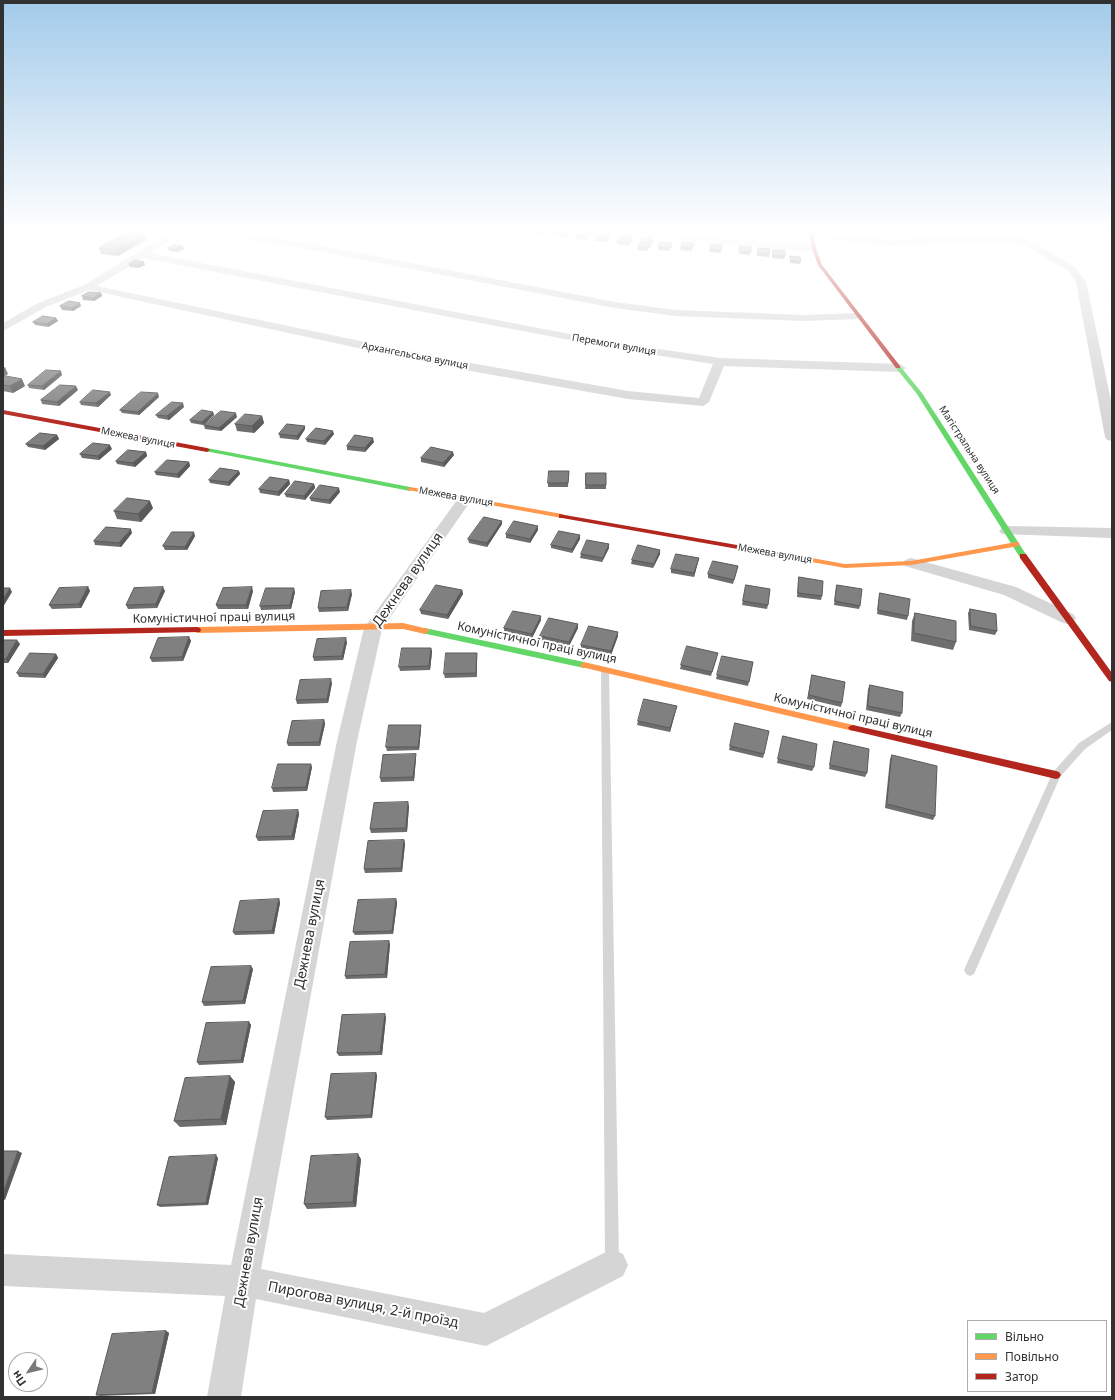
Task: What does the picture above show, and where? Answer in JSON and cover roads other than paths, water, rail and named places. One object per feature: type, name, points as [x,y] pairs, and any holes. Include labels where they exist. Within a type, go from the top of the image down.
[{"type":"street","points":[[3,328],[42,305],[62,297]]},
{"type":"street","name":"Архангельська вулиця","points":[[137,297],[437,361],[628,395],[702,402],[720,362]]},
{"type":"street","name":"Перемоги вулиця","points":[[361,297],[611,346],[720,362],[900,368]]},
{"type":"street","points":[[576,297],[616,305],[661,311],[804,318],[858,316]]},
{"type":"street","name":"Магістральна вулиця","points":[[843,297],[919,393],[1007,531],[1112,678]]},
{"type":"street","points":[[1084,297],[1112,437]]},
{"type":"street","name":"Межева вулиця","points":[[3,412],[465,499],[845,566],[911,563],[1016,544]]},
{"type":"street","name":"Дежнева вулиця","points":[[224,1397],[243,1281],[347,741],[373,628],[465,499]]},
{"type":"street","points":[[1007,531],[1112,533]]},
{"type":"street","name":"Межева вулиця","points":[[911,563],[1010,591],[1068,618]]},
{"type":"street","name":"Комуністичної праці вулиця","points":[[3,633],[373,628],[403,626],[605,670],[1056,775]]},
{"type":"street","name":"Пирогова вулиця, 2-й проїзд","points":[[3,1270],[243,1281],[486,1330],[612,1265]]},
{"type":"lane","points":[[605,670],[612,1265]]},
{"type":"lane","points":[[970,970],[1056,775],[1082,746],[1112,725]]}]
